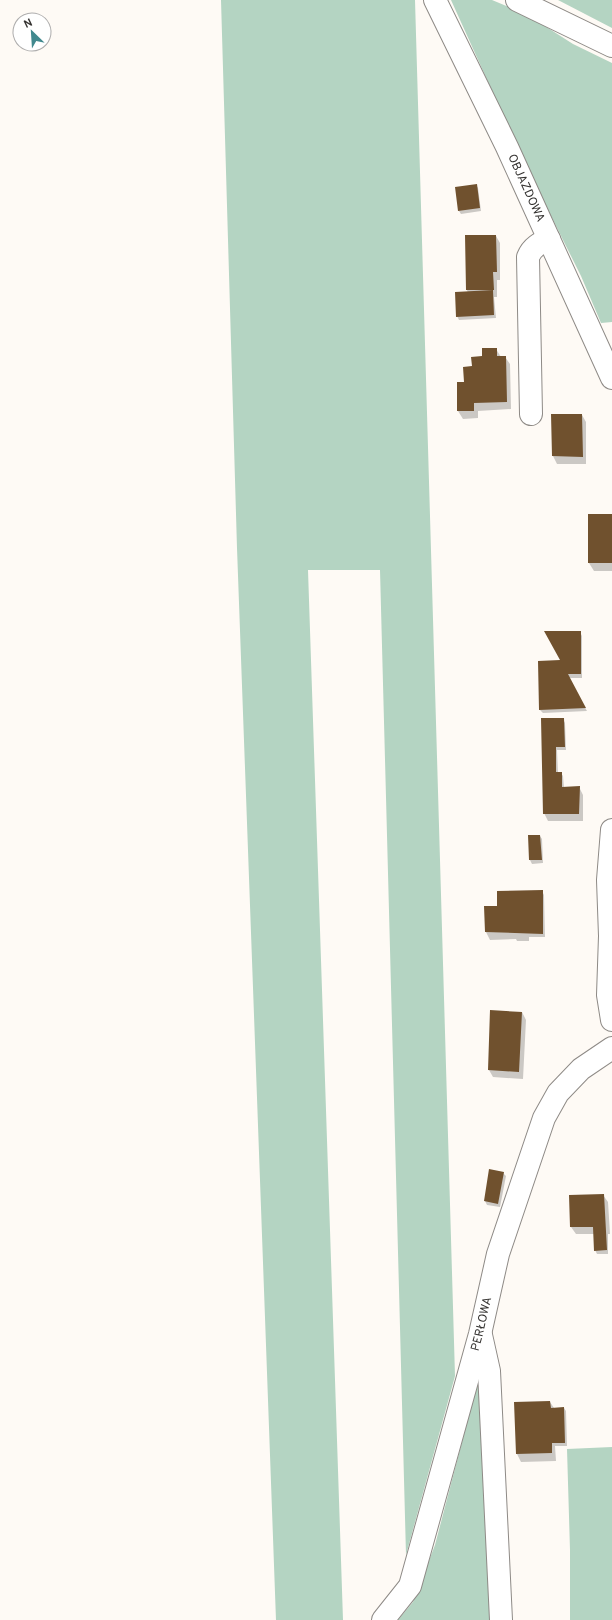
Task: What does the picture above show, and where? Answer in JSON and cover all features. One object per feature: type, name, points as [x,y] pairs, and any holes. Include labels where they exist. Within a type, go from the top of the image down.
[{"type":"street","name":"OBJAZDOWA","points":[[435,0],[549,239],[612,378]]},
{"type":"street","points":[[517,0],[612,46]]},
{"type":"street","points":[[531,414],[528,257],[530,250],[541,242],[549,239]]},
{"type":"street","points":[[612,830],[608,880],[610,936],[608,995],[612,1020]]},
{"type":"street","name":"PERŁOWA","points":[[382,1620],[410,1586],[480,1334],[498,1254],[544,1118],[558,1093],[581,1069],[612,1048]]},
{"type":"street","points":[[480,1334],[490,1371],[501,1620]]},
{"type":"green space","points":[[221,0],[415,0],[455,1376],[406,1555],[380,570],[308,570],[343,1620],[276,1620],[237,548]]},
{"type":"green space","points":[[451,0],[492,0],[526,14],[573,44],[612,63],[612,322],[601,323],[581,276],[526,166]]},
{"type":"green space","points":[[558,0],[612,0],[612,28]]},
{"type":"green space","points":[[478,1381],[484,1400],[492,1620],[398,1620],[413,1602],[435,1545]]},
{"type":"green space","points":[[612,1447],[612,1620],[570,1620],[570,1550],[567,1449]]},
{"type":"building","points":[[477,184],[480,208],[458,211],[455,187]]},
{"type":"building","points":[[465,235],[496,235],[497,272],[493,272],[494,290],[466,290]]},
{"type":"building","points":[[493,290],[494,315],[456,317],[455,292]]},
{"type":"building","points":[[482,348],[497,348],[497,356],[506,356],[507,402],[474,403],[474,411],[457,411],[457,382],[464,382],[463,367],[472,366],[471,357],[482,356]]},
{"type":"building","points":[[551,414],[582,414],[583,457],[552,456]]},
{"type":"building","points":[[588,514],[612,514],[612,563],[588,563]]},
{"type":"building","points":[[544,631],[581,631],[581,674],[568,674],[586,708],[539,710],[538,661],[560,660]]},
{"type":"building","points":[[541,718],[564,718],[565,747],[556,747],[556,772],[562,772],[562,787],[580,786],[579,814],[543,814]]},
{"type":"building","points":[[528,835],[540,835],[542,860],[529,860]]},
{"type":"building","points":[[543,890],[543,934],[485,932],[484,906],[497,906],[497,891]]},
{"type":"building","points":[[490,1010],[522,1012],[519,1072],[488,1070]]},
{"type":"building","points":[[489,1169],[504,1172],[498,1204],[484,1201]]},
{"type":"building","points":[[604,1194],[607,1250],[594,1251],[593,1227],[570,1227],[569,1195]]},
{"type":"building","points":[[550,1401],[551,1408],[564,1407],[565,1443],[552,1443],[552,1453],[516,1454],[514,1402]]}]
